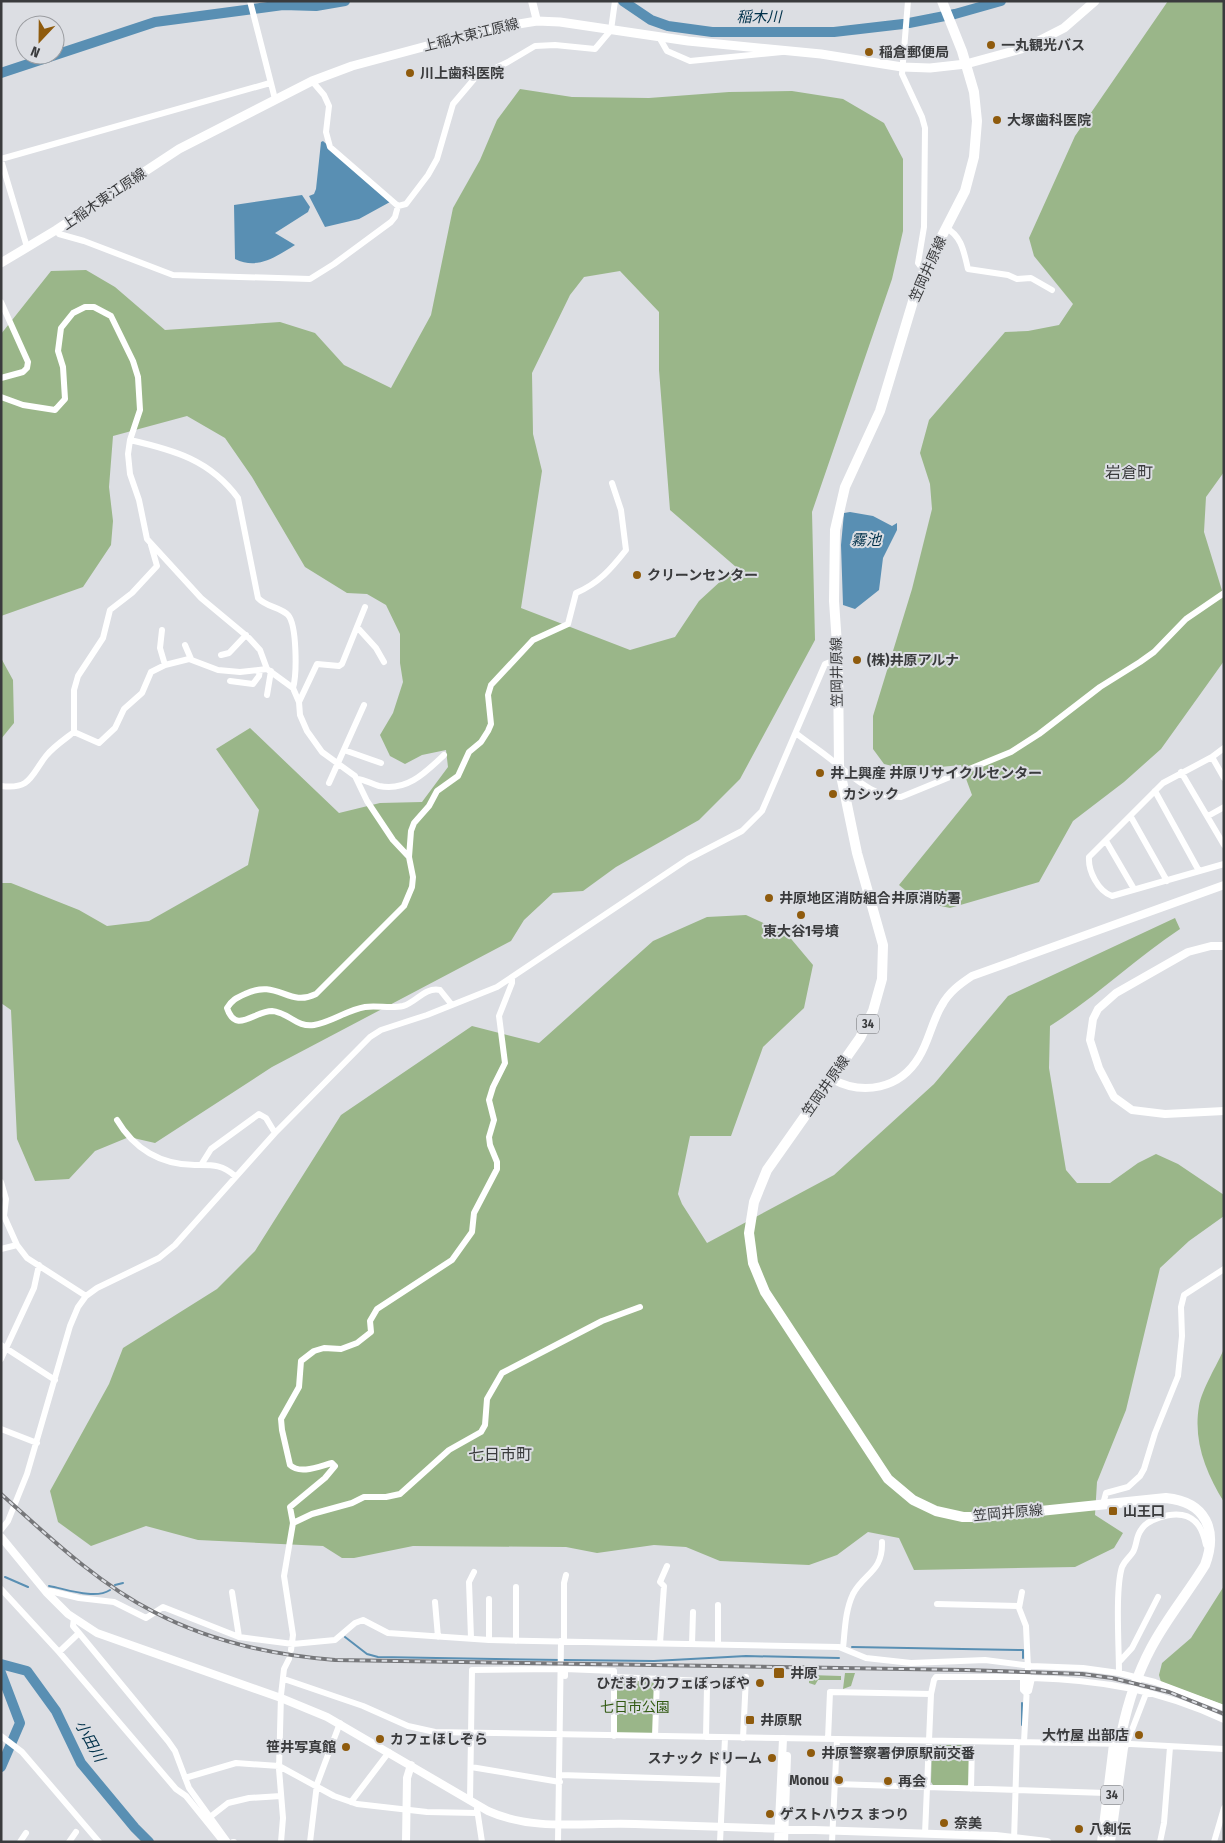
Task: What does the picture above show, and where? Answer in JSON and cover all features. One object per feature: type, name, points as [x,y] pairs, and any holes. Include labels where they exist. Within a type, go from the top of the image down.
[{"type":"main road","name":"上稲木東江原線","points":[[1,263],[56,230],[179,150],[312,82],[352,66],[484,30],[537,21],[580,24],[659,37],[785,50],[902,67],[930,68],[966,64],[1017,50],[1044,40],[1064,28],[1095,1]]},
{"type":"main road","name":"笠岡井原線","points":[[945,6],[966,64],[976,103],[974,157],[965,191],[924,271],[880,411],[845,488],[838,512],[834,551],[839,766],[857,853],[883,944],[884,963],[878,997],[866,1026],[832,1079],[773,1161],[754,1202],[749,1234],[752,1262],[757,1277],[773,1306],[888,1479],[913,1500],[936,1511],[963,1517],[981,1517],[1166,1498],[1187,1502],[1204,1517],[1212,1536],[1211,1549]]},
{"type":"main road","name":"34","points":[[1106,1842],[1119,1744],[1133,1690],[1159,1633],[1203,1569],[1211,1549]]},
{"type":"street","points":[[532,1],[537,21]]},
{"type":"street","points":[[908,1],[902,74],[922,116],[924,128],[924,227],[918,263],[924,271]]},
{"type":"street","points":[[398,206],[406,204],[428,176],[437,159],[454,104],[475,78],[535,46],[555,45],[595,49],[611,30],[615,2]]},
{"type":"street","points":[[250,4],[275,100]]},
{"type":"street","points":[[659,37],[667,51],[690,61],[776,54],[785,50]]},
{"type":"street","points":[[312,82],[324,95],[329,106],[326,132],[330,147],[398,206]]},
{"type":"street","points":[[28,247],[1,160],[270,84]]},
{"type":"street","points":[[56,230],[59,234],[84,241],[173,275],[310,279],[334,264],[391,222],[395,217],[398,206]]},
{"type":"street","points":[[946,228],[953,232],[962,246],[968,269],[1008,275],[1017,279],[1031,278],[1052,290]]},
{"type":"street","points":[[1,302],[28,362],[27,368],[23,372],[1,378]]},
{"type":"street","points":[[1,397],[16,403],[49,410],[55,410],[61,406],[65,391],[63,367],[58,351],[61,328],[73,313],[85,307],[94,307],[111,316],[133,361],[138,377],[140,410],[130,440],[130,474],[139,500],[148,539],[201,598],[246,635],[260,650],[266,670],[266,695]]},
{"type":"street","points":[[130,440],[172,450],[188,456],[228,486],[238,498],[258,598],[264,604],[286,613],[290,619],[296,659],[293,688],[299,702],[300,715],[307,732],[322,752],[352,773],[357,779],[372,809],[408,858]]},
{"type":"street","points":[[452,1005],[440,990],[433,988],[401,1006],[365,1007],[316,1025],[304,1026],[272,1011],[261,1013],[244,1021],[236,1020],[230,1016],[227,1008],[232,1000],[255,989],[270,988],[301,999],[316,994],[404,906],[412,886],[413,877],[408,858],[414,823],[429,806],[437,791],[458,776],[469,752],[481,742],[488,731],[491,724],[488,695],[491,685],[533,640],[568,624],[576,593],[591,587],[606,575],[626,550],[621,510],[612,483]]},
{"type":"street","points":[[74,732],[74,690],[78,676],[102,638],[112,607],[132,593],[157,566],[151,544]]},
{"type":"street","points":[[796,734],[839,766],[859,785],[890,797],[901,797],[1012,752],[1040,734],[1100,686],[1154,652],[1186,619],[1224,593]]},
{"type":"street","points":[[299,702],[317,664],[339,666],[342,664],[364,607]]},
{"type":"street","points":[[357,627],[376,648],[384,662]]},
{"type":"street","points":[[162,630],[160,648],[165,665]]},
{"type":"street","points":[[221,655],[229,653],[246,635]]},
{"type":"street","points":[[185,645],[191,659]]},
{"type":"street","points":[[74,732],[99,743],[114,728],[124,709],[142,693],[151,672],[165,665],[191,659],[218,670],[266,670],[293,688]]},
{"type":"street","points":[[1,1530],[18,1498],[37,1443],[70,1326],[86,1296],[106,1282],[159,1258],[175,1245],[275,1133],[370,1037],[381,1030],[497,987],[688,859],[751,824],[762,811],[825,664],[838,659]]},
{"type":"street","points":[[230,681],[253,684],[266,670]]},
{"type":"street","points":[[329,783],[336,763],[344,750],[364,705]]},
{"type":"street","points":[[1,786],[20,786],[29,782],[47,754],[74,732]]},
{"type":"street","points":[[1224,748],[1212,757],[1163,783],[1131,818],[1089,857],[1088,867],[1104,894],[1112,896],[1224,864]]},
{"type":"street","points":[[344,750],[381,763]]},
{"type":"street","points":[[357,779],[382,787],[406,784],[428,770],[444,755]]},
{"type":"street","points":[[1212,757],[1224,778]]},
{"type":"street","points":[[1181,772],[1224,845]]},
{"type":"street","points":[[1155,791],[1199,871]]},
{"type":"street","points":[[1208,816],[1224,807]]},
{"type":"street","points":[[1131,818],[1168,880]]},
{"type":"street","points":[[1106,841],[1134,889]]},
{"type":"street","points":[[832,1079],[852,1088],[862,1089],[882,1086],[902,1076],[918,1058],[942,1004],[958,985],[972,976],[1224,884]]},
{"type":"street","points":[[1224,946],[1211,946],[1188,952],[1116,993],[1098,1009],[1093,1019],[1090,1040],[1099,1068],[1114,1097],[1132,1110],[1141,1113],[1165,1114],[1224,1111]]},
{"type":"street","points":[[292,1647],[290,1605],[284,1576],[293,1523],[290,1509],[292,1503],[325,1478],[335,1466],[332,1464],[297,1470],[290,1465],[281,1419],[299,1387],[301,1360],[314,1351],[324,1348],[341,1350],[365,1338],[371,1332],[370,1321],[377,1309],[452,1260],[472,1232],[474,1213],[497,1169],[497,1162],[489,1137],[494,1120],[489,1100],[505,1063],[498,1016],[512,983],[512,977]]},
{"type":"street","points":[[201,1165],[211,1149],[260,1114],[266,1118],[275,1133]]},
{"type":"street","points":[[117,1120],[129,1138],[152,1155],[182,1164],[222,1167],[235,1176]]},
{"type":"street","points":[[1,1182],[6,1199],[4,1216],[17,1245],[27,1258],[86,1296]]},
{"type":"street","points":[[1,1249],[17,1245]]},
{"type":"street","points":[[1,1359],[4,1347],[34,1288],[39,1265]]},
{"type":"street","points":[[1103,1504],[1106,1493],[1128,1487],[1140,1476],[1144,1469],[1155,1433],[1178,1376],[1182,1336],[1181,1307],[1184,1295],[1224,1269]]},
{"type":"street","points":[[293,1523],[312,1514],[352,1503],[364,1497],[386,1497],[400,1494],[449,1450],[482,1432],[485,1425],[487,1399],[502,1373],[602,1321],[640,1307]]},
{"type":"street","points":[[4,1347],[55,1380]]},
{"type":"street","points":[[1,1429],[37,1443]]},
{"type":"street","points":[[1119,1673],[1120,1585],[1122,1568],[1126,1558],[1133,1553],[1141,1528],[1170,1515],[1187,1516],[1198,1525],[1207,1546],[1211,1549]]},
{"type":"street","points":[[1,1537],[46,1593],[74,1618],[97,1633],[114,1641],[281,1698],[340,1723],[475,1806],[523,1823],[781,1829],[925,1838],[1047,1842]]},
{"type":"street","points":[[843,1648],[846,1615],[853,1594],[860,1583],[876,1569],[882,1542]]},
{"type":"street","points":[[660,1643],[664,1586],[660,1582],[667,1566]]},
{"type":"street","points":[[471,1638],[469,1582],[474,1572]]},
{"type":"street","points":[[558,1842],[561,1669],[564,1583],[566,1575]]},
{"type":"street","points":[[516,1587],[516,1641]]},
{"type":"street","points":[[1,1589],[59,1652],[176,1789],[186,1796],[223,1842]]},
{"type":"street","points":[[46,1593],[50,1591],[79,1598],[114,1602],[146,1618],[161,1608],[166,1608],[239,1637],[292,1647],[335,1640],[355,1623],[364,1620],[388,1633],[489,1640],[843,1648],[866,1658],[911,1663],[984,1660],[1083,1668],[1119,1673],[1155,1682],[1224,1708]]},
{"type":"street","points":[[232,1592],[239,1637]]},
{"type":"street","points":[[1014,1840],[1015,1790],[1028,1665],[1026,1626],[1019,1606],[1022,1592]]},
{"type":"street","points":[[1119,1662],[1132,1648],[1158,1597]]},
{"type":"street","points":[[489,1599],[489,1640]]},
{"type":"street","points":[[435,1602],[438,1637]]},
{"type":"street","points":[[718,1604],[718,1644]]},
{"type":"street","points":[[937,1604],[1019,1606]]},
{"type":"street","points":[[692,1644],[693,1612]]},
{"type":"street","points":[[74,1618],[73,1626],[78,1633],[168,1741],[195,1797],[228,1842]]},
{"type":"street","points":[[59,1652],[78,1633]]},
{"type":"street","points":[[281,1842],[279,1766],[281,1698],[284,1668],[289,1659]]},
{"type":"street","points":[[482,1842],[470,1767],[473,1669],[561,1669]]},
{"type":"street","points":[[562,1691],[565,1688],[565,1669],[614,1671],[616,1677],[614,1736]]},
{"type":"street","points":[[925,1838],[931,1694],[936,1677],[978,1675],[1023,1677],[1023,1690],[1026,1693]]},
{"type":"street","points":[[616,1677],[704,1681],[706,1683],[706,1737]]},
{"type":"street","points":[[743,1738],[746,1677]]},
{"type":"street","points":[[655,1736],[656,1678]]},
{"type":"street","points":[[1026,1693],[1029,1691],[1032,1678],[1099,1682],[1146,1691],[1195,1706],[1224,1720]]},
{"type":"street","points":[[284,1679],[363,1706],[417,1729],[561,1736],[1020,1742],[1224,1749]]},
{"type":"street","points":[[1100,1842],[1106,1793],[1119,1744],[1146,1691]]},
{"type":"street","points":[[828,1739],[830,1692],[931,1694]]},
{"type":"street","points":[[310,1842],[317,1784],[340,1723]]},
{"type":"street","points":[[2,1737],[16,1746],[99,1842]]},
{"type":"street","points":[[720,1842],[725,1738]]},
{"type":"street","points":[[778,1842],[781,1829],[785,1739]]},
{"type":"street","points":[[832,1842],[837,1739]]},
{"type":"street","points":[[971,1789],[972,1742]]},
{"type":"street","points":[[1112,1842],[1119,1744]]},
{"type":"street","points":[[1160,1842],[1164,1823],[1170,1747]]},
{"type":"street","points":[[351,1802],[389,1752]]},
{"type":"street","points":[[185,1778],[236,1763],[279,1766],[317,1784],[334,1796],[351,1802],[407,1810],[475,1806]]},
{"type":"street","points":[[406,1842],[407,1778],[411,1765]]},
{"type":"street","points":[[470,1767],[560,1779],[723,1780]]},
{"type":"street","points":[[836,1784],[1106,1793]]},
{"type":"street","points":[[210,1817],[228,1803],[249,1798],[281,1796]]},
{"type":"street","points":[[1214,1842],[1224,1808]]},
{"type":"street","points":[[781,1829],[784,1842]]},
{"type":"street","points":[[69,1842],[76,1832]]},
{"type":"street","points":[[20,1842],[26,1833]]},
{"type":"green space","points":[[1168,1],[1224,1],[1224,472],[1206,497],[1204,532],[1224,597],[1224,661],[1161,749],[1124,782],[1073,821],[1039,882],[950,908],[918,901],[899,885],[972,795],[961,765],[909,770],[884,764],[873,749],[873,716],[912,589],[932,509],[930,484],[920,453],[929,420],[1005,332],[1028,331],[1059,325],[1073,304],[1034,256],[1029,238],[1075,136]]},
{"type":"green space","points":[[520,89],[572,97],[649,98],[729,92],[792,91],[843,99],[884,123],[903,159],[903,231],[892,279],[812,512],[815,640],[740,779],[699,820],[616,867],[583,891],[553,893],[524,920],[511,941],[272,1067],[155,1143],[129,1137],[95,1151],[69,1179],[35,1181],[17,1139],[11,1010],[1,1003],[1,883],[11,883],[79,910],[107,926],[149,921],[248,865],[259,810],[216,749],[250,728],[339,813],[380,803],[422,802],[448,767],[446,750],[422,755],[405,764],[390,756],[380,735],[393,713],[403,682],[400,663],[400,634],[386,605],[367,594],[347,593],[305,567],[252,477],[225,438],[187,416],[113,436],[109,487],[113,521],[111,545],[83,587],[1,616],[1,334],[51,271],[86,270],[115,287],[165,330],[280,322],[315,333],[344,365],[391,388],[431,315],[453,208],[480,160],[497,120]],"holes":[[[620,271],[659,312],[659,370],[670,510],[736,567],[699,601],[675,637],[630,650],[521,608],[542,471],[533,434],[532,373],[570,295],[584,277]]]},
{"type":"green space","points":[[1,658],[13,680],[14,723],[1,739]]},
{"type":"green space","points":[[746,915],[787,934],[813,965],[804,1008],[763,1047],[731,1136],[690,1136],[678,1194],[682,1204],[707,1243],[834,1175],[934,1084],[1008,996],[1175,918],[1180,929],[1050,1026],[1049,1068],[1066,1170],[1077,1183],[1110,1183],[1138,1163],[1156,1154],[1178,1164],[1224,1195],[1224,1216],[1189,1241],[1160,1268],[1126,1410],[1097,1482],[1095,1515],[1123,1533],[1114,1548],[1075,1567],[914,1570],[899,1538],[868,1532],[837,1555],[809,1565],[720,1561],[686,1547],[654,1545],[597,1553],[566,1547],[413,1546],[354,1558],[342,1558],[323,1546],[198,1540],[146,1526],[91,1546],[58,1522],[50,1491],[109,1384],[123,1348],[217,1289],[255,1251],[341,1115],[472,1026],[539,1043],[653,941],[707,917]]},
{"type":"green space","points":[[1224,1349],[1224,1502],[1202,1456],[1198,1419],[1203,1392]]},
{"type":"green space","points":[[1224,1586],[1224,1705],[1161,1682],[1159,1675],[1162,1663],[1191,1638]]},
{"type":"green space","points":[[845,1673],[855,1673],[851,1686],[843,1689]]},
{"type":"green space","points":[[809,1675],[841,1676],[841,1680],[818,1680],[815,1685],[809,1683]]},
{"type":"green space","name":"七日市公園","points":[[617,1679],[655,1680],[653,1734],[616,1734]]},
{"type":"green space","points":[[969,1745],[969,1784],[967,1786],[933,1785],[931,1782],[932,1746]]},
{"type":"water","points":[[323,141],[390,202],[359,219],[325,227],[309,196],[314,194],[316,189],[321,142]]},
{"type":"water","points":[[302,195],[310,207],[308,212],[275,233],[295,245],[273,258],[259,263],[243,262],[235,259],[234,205]]},
{"type":"water","name":"霧池","points":[[850,512],[873,516],[892,526],[897,523],[897,530],[883,558],[879,590],[855,609],[843,605],[841,545],[844,513]]},
{"type":"waterway","name":"稲木川","points":[[1,73],[155,22],[283,5],[316,6],[345,1]]},
{"type":"waterway","name":"稲木川","points":[[623,1],[651,20],[668,26],[712,32],[834,32],[903,24]]},
{"type":"waterway","name":"稲木川","points":[[909,23],[955,14],[1001,1]]},
{"type":"waterway","points":[[5,1577],[28,1587]]},
{"type":"waterway","points":[[115,1585],[123,1583]]},
{"type":"waterway","points":[[49,1586],[89,1594],[104,1593],[110,1590]]},
{"type":"waterway","points":[[345,1637],[367,1654],[378,1657],[560,1660]]},
{"type":"waterway","points":[[852,1647],[1023,1650],[1023,1658]]},
{"type":"waterway","points":[[564,1660],[654,1661],[746,1656],[839,1658]]},
{"type":"waterway","name":"小田川","points":[[1,1664],[27,1671],[56,1711],[81,1763],[149,1842]]},
{"type":"waterway","points":[[1,1673],[20,1723],[1,1767]]},
{"type":"waterway","points":[[1022,1703],[1022,1725]]},
{"type":"railway","points":[[1,1494],[74,1558],[133,1600],[154,1612],[197,1631],[265,1651],[335,1660],[966,1670],[1082,1674],[1112,1678],[1169,1692],[1224,1714]]},
{"type":"place","name":"一丸観光バス","points":[[991,45]]},
{"type":"place","name":"稲倉郵便局","points":[[869,52]]},
{"type":"place","name":"川上歯科医院","points":[[410,73]]},
{"type":"place","name":"大塚歯科医院","points":[[997,120]]},
{"type":"place","name":"クリーンセンター","points":[[637,575]]},
{"type":"place","name":"(株)井原アルナ","points":[[857,660]]},
{"type":"place","name":"井上興産 井原リサイクルセンター","points":[[820,773]]},
{"type":"place","name":"カシック","points":[[833,794]]},
{"type":"place","name":"井原地区消防組合井原消防署","points":[[769,898]]},
{"type":"place","name":"東大谷1号墳","points":[[801,915]]},
{"type":"place","name":"山王口","points":[[1113,1511]]},
{"type":"place","name":"井原","points":[[779,1673]]},
{"type":"place","name":"ひだまりカフェぽっぽや","points":[[760,1683]]},
{"type":"place","name":"井原駅","points":[[750,1720]]},
{"type":"place","name":"大竹屋 出部店","points":[[1139,1735]]},
{"type":"place","name":"カフェほしぞら","points":[[380,1739]]},
{"type":"place","name":"笹井写真館","points":[[346,1747]]},
{"type":"place","name":"井原警察署伊原駅前交番","points":[[811,1753]]},
{"type":"place","name":"スナック ドリーム","points":[[772,1758]]},
{"type":"place","name":"Monou","points":[[839,1780]]},
{"type":"place","name":"再会","points":[[888,1781]]},
{"type":"place","name":"ゲストハウス まつり","points":[[770,1814]]},
{"type":"place","name":"奈美","points":[[944,1823]]},
{"type":"place","name":"八剣伝","points":[[1079,1829]]},
{"type":"district","name":"岩倉町","points":[[1129,472]]},
{"type":"district","name":"七日市町","points":[[500,1454]]}]
